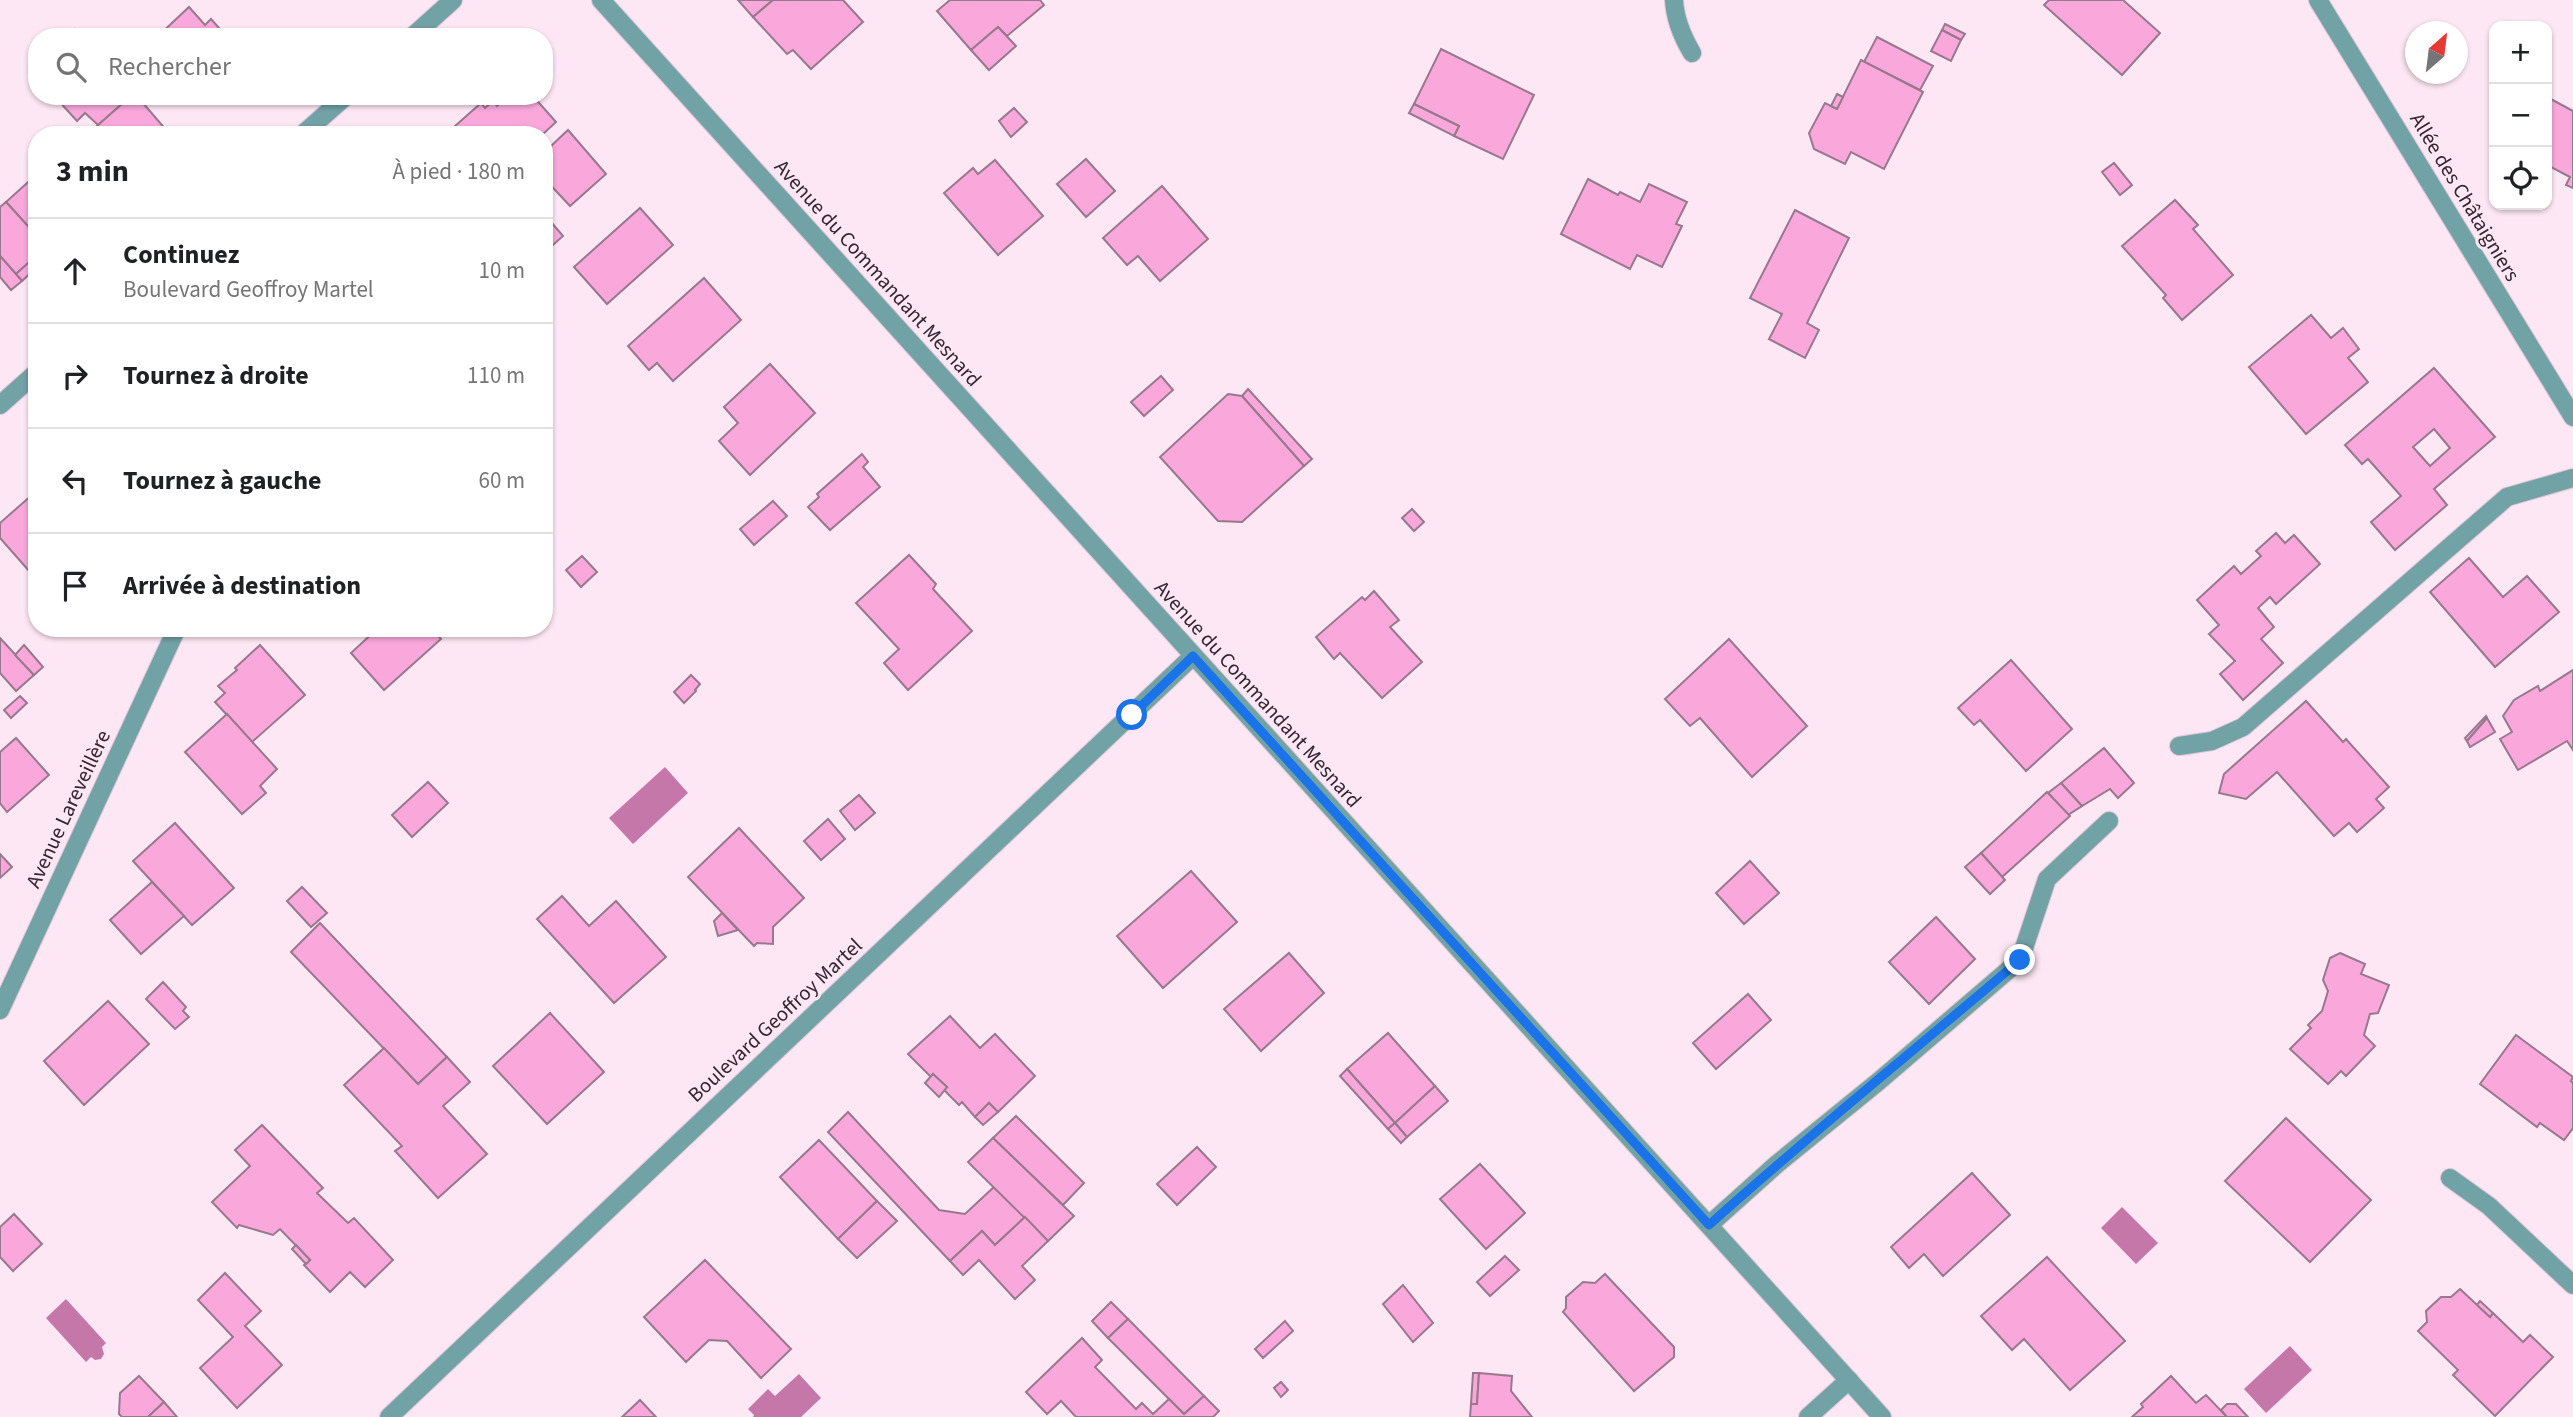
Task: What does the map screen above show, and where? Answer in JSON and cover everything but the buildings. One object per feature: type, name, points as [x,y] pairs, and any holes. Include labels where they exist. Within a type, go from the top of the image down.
[{"type":"street","points":[[422,28],[453,0]]},
{"type":"street","name":"Avenue du Commandant Mesnard","points":[[601,0],[1882,1417]]},
{"type":"street","points":[[1674,0],[1681,34],[1692,53]]},
{"type":"street","name":"Allée des Châtaigniers","points":[[2318,0],[2573,417]]},
{"type":"street","points":[[312,126],[336,105]]},
{"type":"street","points":[[0,405],[28,385]]},
{"type":"street","points":[[2179,746],[2212,741],[2243,727],[2507,497],[2573,478]]},
{"type":"street","name":"Avenue Lareveillère","points":[[0,1010],[173,637]]},
{"type":"street","name":"Boulevard Geoffroy Martel","points":[[388,1417],[1193,656]]},
{"type":"street","points":[[1709,1225],[1777,1164],[2020,960],[2047,878],[2109,821]]},
{"type":"street","points":[[2450,1178],[2497,1214],[2573,1285]]},
{"type":"street","points":[[1808,1417],[1849,1380]]},
{"type":"shaded area","points":[[665,767],[688,793],[633,844],[609,818]]},
{"type":"shaded area","points":[[2122,1207],[2158,1243],[2136,1264],[2101,1228]]},
{"type":"shaded area","points":[[66,1299],[106,1343],[102,1347],[104,1354],[101,1359],[95,1360],[91,1357],[86,1362],[46,1318]]},
{"type":"shaded area","points":[[2290,1346],[2312,1370],[2266,1413],[2244,1389]]},
{"type":"shaded area","points":[[799,1374],[821,1398],[801,1417],[753,1417],[748,1409],[768,1389],[775,1396]]},
{"type":"route","points":[[1132,715],[1193,656],[1709,1225],[1777,1164],[2020,960]]}]
